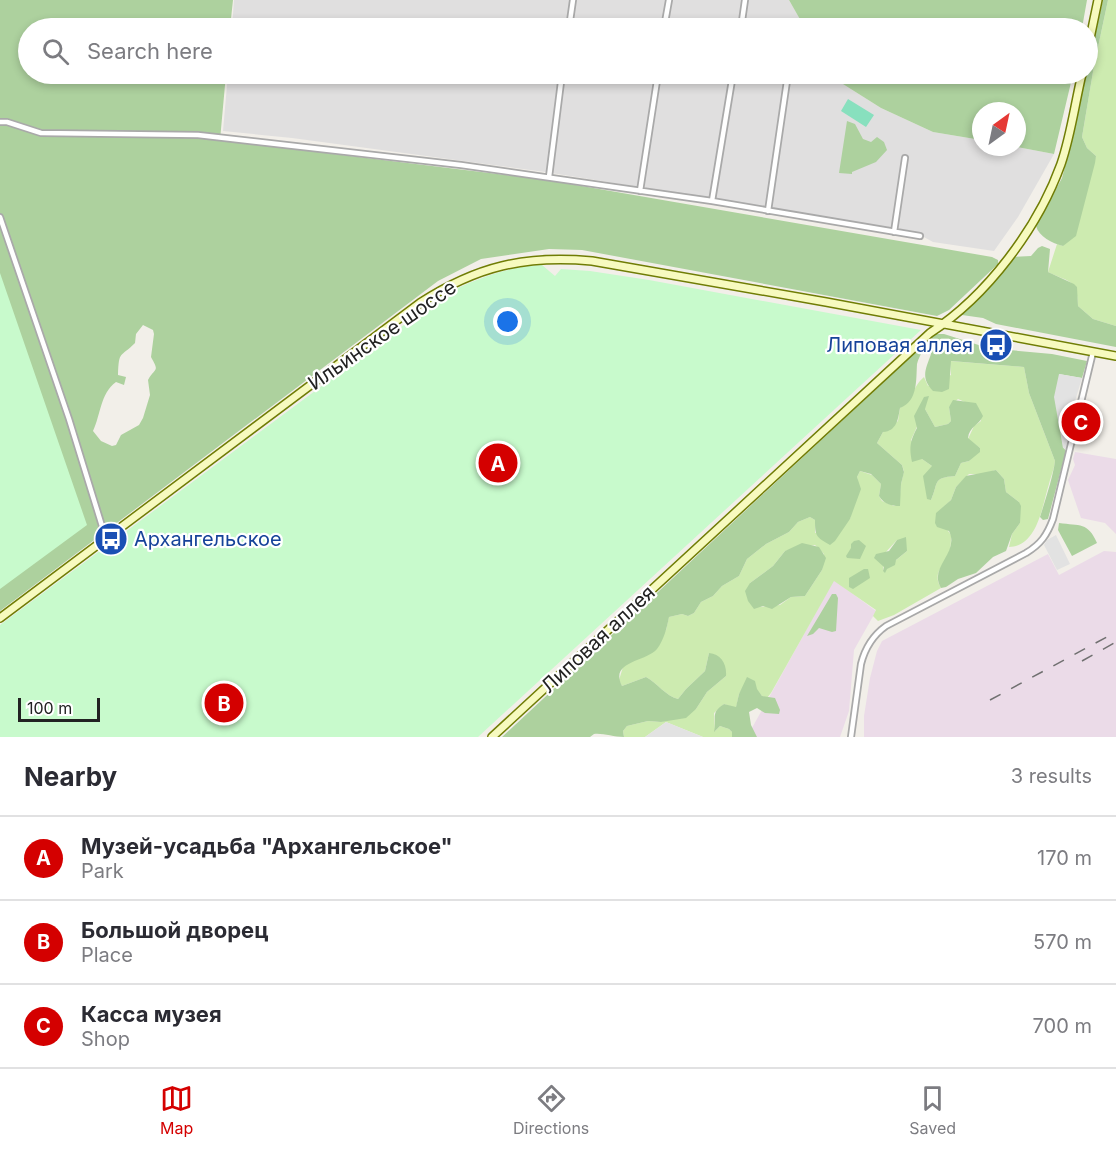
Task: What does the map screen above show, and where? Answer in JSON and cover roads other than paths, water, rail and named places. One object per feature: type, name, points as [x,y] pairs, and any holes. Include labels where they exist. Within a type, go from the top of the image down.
[{"type":"main road","points":[[1094,18],[1098,0]]},
{"type":"main road","name":"Липовая аллея","points":[[492,737],[930,333],[954,317],[1006,261],[1031,225],[1061,162],[1080,84]]},
{"type":"main road","name":"Ильинское шоссе","points":[[0,618],[420,303],[454,283],[487,269],[532,260],[592,261],[1116,356]]},
{"type":"street","points":[[570,18],[573,0]]},
{"type":"street","points":[[666,18],[669,0]]},
{"type":"street","points":[[742,18],[745,0]]},
{"type":"street","points":[[549,177],[561,84]]},
{"type":"street","points":[[640,191],[656,84]]},
{"type":"street","points":[[712,201],[731,84]]},
{"type":"street","points":[[768,211],[787,84]]},
{"type":"street","points":[[0,122],[7,122],[41,133],[198,135],[549,177],[712,201],[920,236]]},
{"type":"street","points":[[894,232],[905,158]]},
{"type":"street","points":[[0,217],[69,419],[106,538]]},
{"type":"street","points":[[851,737],[861,664],[876,633],[1032,549],[1047,534],[1053,519],[1093,352]]},
{"type":"railway","points":[[990,700],[1116,632]]},
{"type":"railway","points":[[1082,661],[1116,642]]},
{"type":"place","name":"Липовая аллея","points":[[996,345]]},
{"type":"place","name":"Касса музея","points":[[1081,422]]},
{"type":"place","name":"Музей-усадьба \"Архангельское\"","points":[[498,463]]},
{"type":"place","name":"Архангельское","points":[[111,539]]},
{"type":"place","name":"Большой дворец","points":[[224,703]]}]
